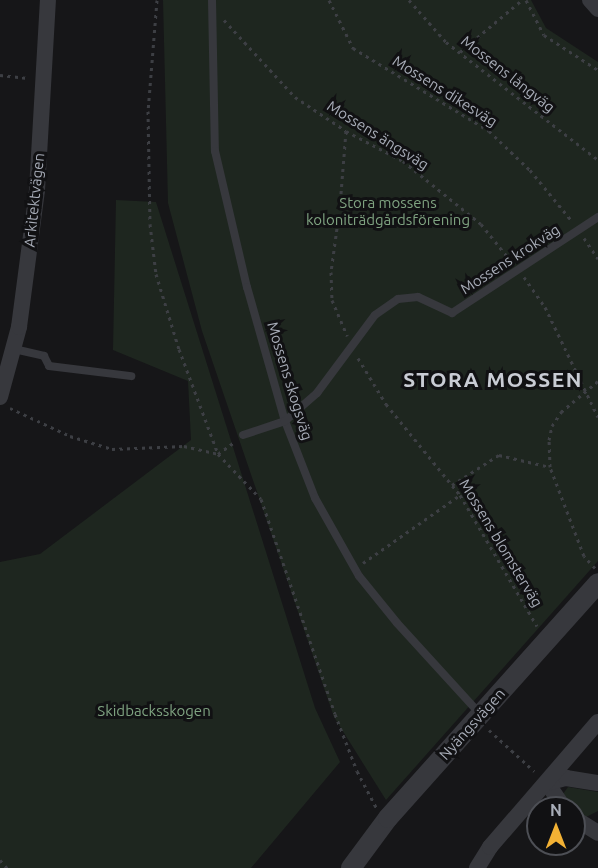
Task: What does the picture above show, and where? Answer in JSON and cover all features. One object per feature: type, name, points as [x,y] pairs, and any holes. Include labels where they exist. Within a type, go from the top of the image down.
[{"type":"street","name":"Arkitektvägen","points":[[0,397],[3,377],[14,349],[19,327],[37,190],[48,0]]},
{"type":"street","points":[[590,0],[598,9]]},
{"type":"street","name":"Nyängsvägen","points":[[351,868],[388,818],[485,723],[547,640],[598,583]]},
{"type":"street","points":[[477,868],[490,847],[598,722]]},
{"type":"street","points":[[546,783],[566,778],[598,783]]},
{"type":"street","points":[[546,783],[555,796]]},
{"type":"lane","name":"Mossens skogsväg","points":[[212,0],[215,151],[247,287],[285,421],[315,498],[354,569],[397,623],[485,723]]},
{"type":"lane","name":"Mossens krokväg","points":[[243,435],[285,421],[317,393],[375,315],[398,300],[418,297],[452,313],[598,217]]},
{"type":"lane","points":[[14,349],[44,356],[49,366],[131,376]]},
{"type":"path","points":[[157,0],[148,111],[150,224],[156,274],[179,349],[218,454],[261,499],[357,771],[374,805],[388,818]]},
{"type":"path","name":"Mossens ängsväg","points":[[212,0],[231,29],[296,97],[346,131],[403,161],[481,224],[518,269],[545,307],[598,417]]},
{"type":"path","name":"Mossens dikesväg","points":[[329,0],[353,48],[489,131],[530,170],[579,230],[598,259]]},
{"type":"path","name":"Mossens långväg","points":[[410,0],[439,34],[460,52],[598,160]]},
{"type":"path","points":[[460,52],[524,0],[544,35],[598,70]]},
{"type":"path","points":[[0,75],[14,76]]},
{"type":"path","name":"Mossens blomsterväg","points":[[346,131],[340,206],[331,272],[332,300],[352,348],[386,404],[460,495],[547,640]]},
{"type":"path","points":[[598,381],[561,412],[552,426],[549,440],[550,467],[584,556],[598,572]]},
{"type":"path","points":[[0,404],[70,436],[112,449],[184,446],[218,454]]},
{"type":"path","points":[[218,454],[243,435]]},
{"type":"path","points":[[452,485],[499,455],[550,467]]},
{"type":"path","points":[[354,569],[460,495]]},
{"type":"path","points":[[485,723],[546,783]]},
{"type":"path","points":[[0,860],[7,868]]},
{"type":"green space","name":"Stora mossens koloniträdgårdsförening","points":[[163,0],[531,0],[546,28],[598,62],[598,561],[386,800],[334,717],[202,331],[168,203]]},
{"type":"green space","name":"Skidbacksskogen","points":[[116,200],[156,202],[315,708],[340,762],[251,868],[0,868],[0,562],[40,554],[191,440],[188,381],[113,350]]},
{"type":"green space","points":[[568,787],[598,792],[598,811],[586,817],[586,796],[565,796],[563,794]]},
{"type":"district","name":"STORA MOSSEN","points":[[493,379]]}]
